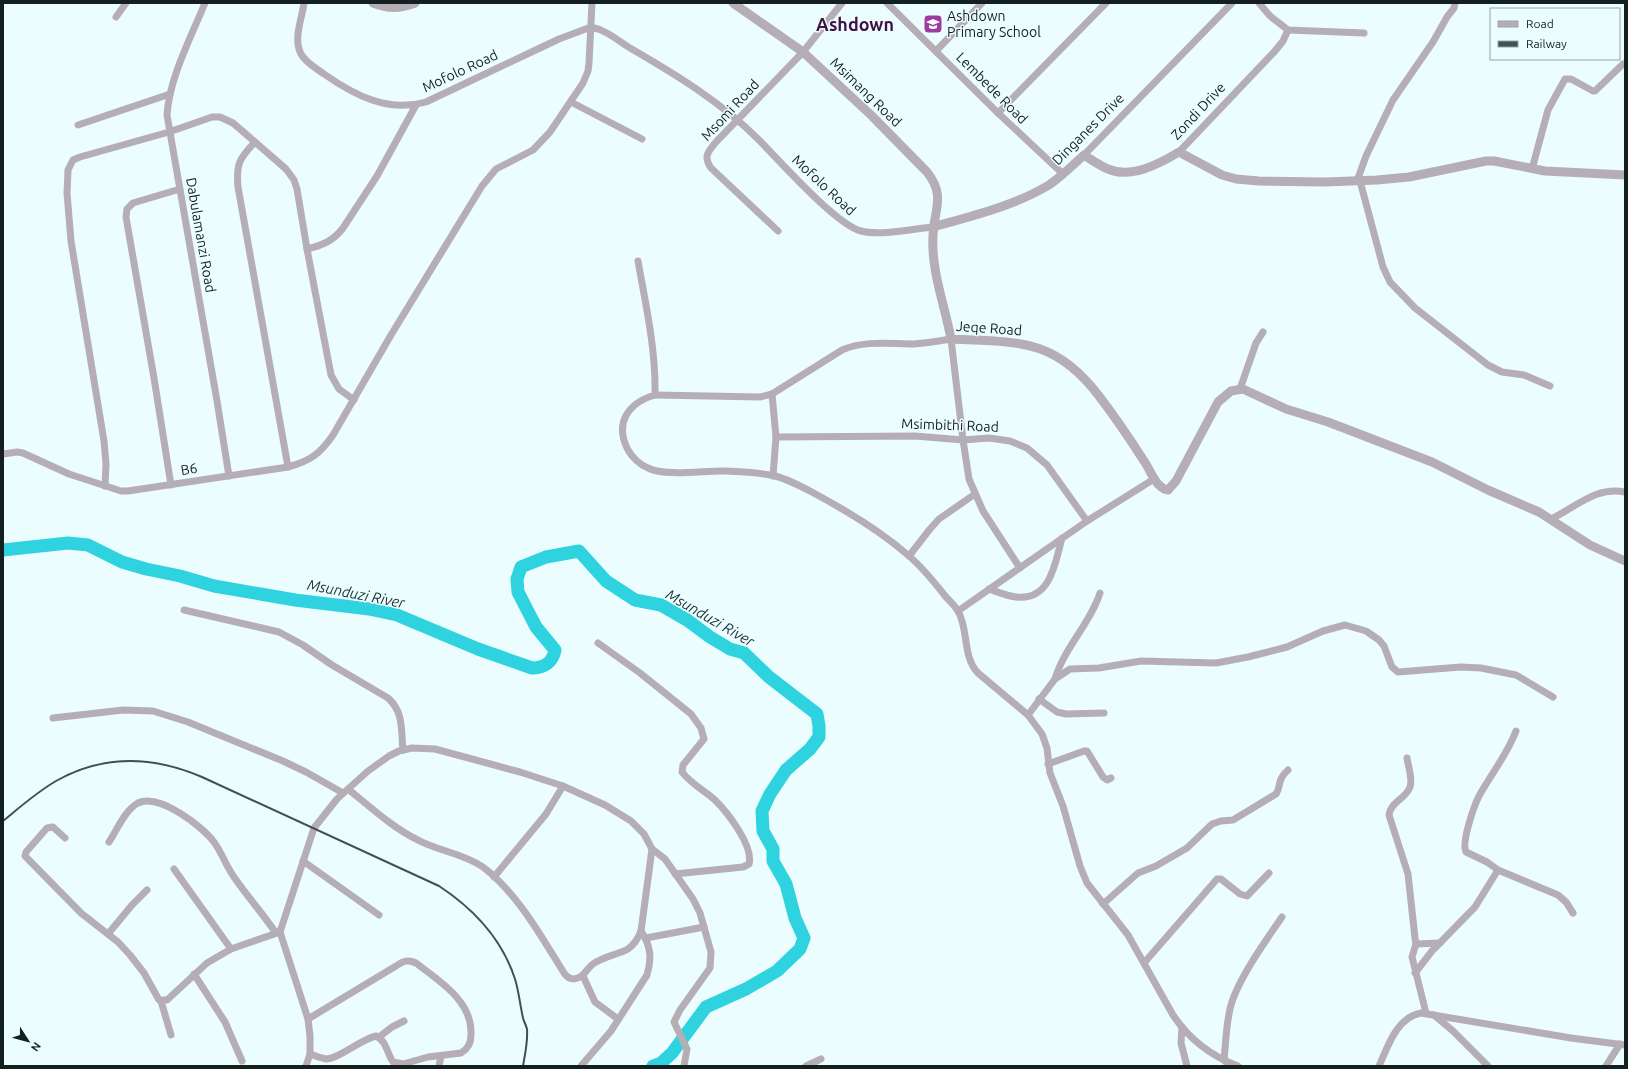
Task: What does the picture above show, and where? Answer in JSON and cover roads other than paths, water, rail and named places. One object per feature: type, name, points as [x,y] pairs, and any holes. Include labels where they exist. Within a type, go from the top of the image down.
[{"type":"street","points":[[116,17],[126,3]]},
{"type":"street","name":"Dabulamanzi Road","points":[[205,3],[170,94],[167,115],[229,476]]},
{"type":"street","name":"Mofolo Road","points":[[304,3],[298,34],[301,54],[310,64],[332,80],[369,100],[380,104],[416,105],[426,102],[572,33],[590,27],[604,31],[654,62],[738,120],[832,212],[856,229],[868,232],[880,232],[933,227]]},
{"type":"street","points":[[373,3],[388,8],[402,8],[415,3]]},
{"type":"street","name":"B6","points":[[3,454],[17,452],[23,453],[69,474],[105,486],[128,491],[288,467],[311,459],[333,435],[390,335],[482,186],[496,169],[533,150],[540,144],[583,84],[588,71],[592,3]]},
{"type":"street","name":"Msimang Road","points":[[732,3],[803,52],[871,115],[933,179],[936,185],[938,201],[933,227],[935,261],[951,339]]},
{"type":"street","name":"Msomi Road","points":[[778,231],[722,179],[707,162],[707,154],[803,52],[842,3]]},
{"type":"street","name":"Lembede Road","points":[[887,3],[998,113],[1063,174]]},
{"type":"street","points":[[936,51],[982,3]]},
{"type":"street","points":[[998,113],[1106,3]]},
{"type":"street","name":"Dinganes Drive","points":[[933,227],[984,213],[1014,201],[1043,188],[1063,174],[1084,155],[1232,3]]},
{"type":"street","points":[[1259,3],[1270,16],[1288,30],[1364,33]]},
{"type":"street","points":[[1455,3],[1454,8],[1447,17],[1433,42],[1393,100],[1369,149],[1358,181],[1383,267],[1390,282],[1399,292],[1424,315],[1488,365],[1502,372],[1524,375],[1550,386]]},
{"type":"street","name":"Zondi Drive","points":[[1084,155],[1109,170],[1127,172],[1148,167],[1179,152],[1275,51],[1283,41],[1288,30]]},
{"type":"street","points":[[1532,168],[1548,110],[1565,79],[1568,78],[1595,91],[1623,64]]},
{"type":"street","points":[[78,125],[170,94]]},
{"type":"street","points":[[571,102],[642,139]]},
{"type":"street","points":[[307,249],[328,243],[337,236],[377,176],[416,105]]},
{"type":"street","points":[[105,486],[106,464],[104,441],[71,240],[67,193],[68,170],[73,160],[80,157],[169,132],[207,118],[220,117],[233,123],[286,169],[294,180],[297,190],[331,375],[339,389],[354,400]]},
{"type":"street","points":[[255,142],[239,162],[237,175],[238,187],[288,467]]},
{"type":"street","points":[[1179,152],[1214,172],[1236,179],[1259,181],[1358,181],[1409,177],[1486,161],[1494,161],[1532,168],[1625,175]]},
{"type":"street","points":[[170,485],[155,385],[126,217],[127,209],[133,204],[180,189]]},
{"type":"street","points":[[638,261],[653,344],[656,370],[655,395]]},
{"type":"street","points":[[1240,389],[1256,343],[1263,332]]},
{"type":"street","points":[[951,339],[969,479],[983,511],[1020,568]]},
{"type":"street","name":"Jeqe Road","points":[[772,394],[842,350],[867,343],[915,344],[951,339],[1021,343],[1047,351],[1064,360],[1080,373],[1099,396],[1144,460],[1154,479]]},
{"type":"street","points":[[958,611],[1087,521],[1154,479],[1163,489],[1167,490],[1171,488],[1180,475],[1216,406],[1228,392],[1240,389],[1249,391],[1286,409],[1328,422],[1432,462],[1488,490],[1539,512],[1590,545],[1625,561]]},
{"type":"street","points":[[773,476],[776,436],[772,394],[750,397],[655,395],[643,400],[635,406],[628,413],[622,427],[625,443],[630,453],[648,468],[672,472],[752,472],[773,476],[799,485],[845,510],[909,556],[958,611],[972,666],[978,673],[1028,715],[1042,734],[1047,748],[1050,773],[1063,806],[1083,874],[1092,891],[1128,935],[1173,1016],[1182,1027],[1197,1043],[1226,1063],[1238,1066]]},
{"type":"street","name":"Msimbithi Road","points":[[776,436],[915,436],[963,440],[976,438],[1000,440],[1019,444],[1040,458],[1056,476],[1087,521]]},
{"type":"street","points":[[1551,519],[1595,494],[1612,490],[1625,492]]},
{"type":"street","points":[[909,556],[930,529],[940,519],[975,494]]},
{"type":"street","points":[[989,589],[1016,597],[1028,596],[1039,592],[1051,578],[1062,538]]},
{"type":"street","points":[[1028,715],[1055,679],[1060,665],[1090,616],[1100,593]]},
{"type":"street","points":[[184,610],[278,632],[303,645],[327,662],[388,698],[394,704],[399,713],[403,750]]},
{"type":"street","points":[[1055,679],[1070,669],[1099,668],[1134,661],[1154,660],[1206,664],[1234,660],[1287,648],[1323,631],[1345,625],[1366,631],[1379,640],[1384,646],[1392,667],[1398,672],[1461,667],[1481,668],[1516,675],[1553,697]]},
{"type":"street","points":[[598,643],[649,680],[694,717],[702,731],[704,739],[683,766],[682,772],[719,804],[740,832],[748,851],[750,863],[744,867],[675,874]]},
{"type":"street","points":[[1039,700],[1057,712],[1066,714],[1104,713]]},
{"type":"street","points":[[53,718],[123,710],[153,711],[188,722],[259,750],[345,791],[415,839],[472,861],[494,877],[505,888],[530,921],[564,973],[572,979],[583,976],[590,966],[599,960],[628,948],[643,934],[652,849]]},
{"type":"street","points":[[1516,731],[1501,762],[1478,799],[1464,844],[1466,852],[1487,862],[1498,870],[1558,895],[1566,902],[1573,913]]},
{"type":"street","points":[[278,933],[314,828],[321,817],[345,791],[388,756],[403,750],[425,748],[435,749],[520,772],[564,786],[591,798],[624,816],[644,834],[652,849],[665,859],[693,899],[700,913],[711,952],[710,968],[680,1010],[674,1022],[687,1049],[684,1066]]},
{"type":"street","points":[[1048,764],[1087,751],[1103,777],[1107,780],[1111,778]]},
{"type":"street","points":[[1407,758],[1411,782],[1410,789],[1392,807],[1389,815],[1408,874],[1416,944],[1412,954],[1426,1013]]},
{"type":"street","points":[[1103,904],[1138,873],[1156,866],[1187,848],[1212,824],[1221,820],[1234,819],[1276,794],[1281,778],[1288,770]]},
{"type":"street","points":[[494,877],[546,814],[564,786]]},
{"type":"street","points":[[109,842],[130,811],[140,802],[152,801],[177,812],[195,824],[214,842],[234,876],[278,933],[308,1019],[310,1054],[306,1066]]},
{"type":"street","points":[[65,838],[55,829],[50,827],[47,828],[26,852],[25,856],[52,882],[80,914],[108,934],[130,955],[144,973],[157,999],[161,1001],[171,1035]]},
{"type":"street","points":[[303,861],[379,915]]},
{"type":"street","points":[[174,869],[231,949]]},
{"type":"street","points":[[1416,973],[1440,943],[1475,908],[1498,870]]},
{"type":"street","points":[[1144,963],[1218,879],[1221,879],[1242,896],[1248,896],[1269,873]]},
{"type":"street","points":[[108,934],[132,904],[147,890]]},
{"type":"street","points":[[1226,1063],[1228,1021],[1235,993],[1260,950],[1282,917]]},
{"type":"street","points":[[643,934],[704,927]]},
{"type":"street","points":[[161,1001],[167,1000],[207,963],[231,949],[278,933]]},
{"type":"street","points":[[582,1066],[606,1037],[647,975],[650,954],[649,944],[643,934]]},
{"type":"street","points":[[1416,944],[1440,943]]},
{"type":"street","points":[[308,1019],[396,966],[410,960],[416,963],[458,998],[463,1005],[470,1022],[471,1038],[464,1051],[459,1054],[428,1057],[403,1064],[396,1065],[391,1059],[384,1042],[379,1037]]},
{"type":"street","points":[[194,974],[225,1022],[242,1061]]},
{"type":"street","points":[[583,976],[595,1002],[618,1020]]},
{"type":"street","points":[[1379,1066],[1384,1054],[1402,1023],[1413,1014],[1434,1014],[1571,1038],[1623,1044]]},
{"type":"street","points":[[1434,1014],[1488,1066]]},
{"type":"street","points":[[310,1054],[329,1058],[337,1056],[364,1041],[373,1037],[379,1037],[392,1027],[404,1021]]},
{"type":"street","points":[[1182,1027],[1181,1043],[1187,1066]]},
{"type":"street","points":[[1606,1066],[1623,1044]]},
{"type":"street","points":[[439,1066],[441,1056]]},
{"type":"street","points":[[806,1066],[821,1059]]},
{"type":"waterway","name":"Msunduzi River","points":[[3,550],[68,543],[88,545],[122,562],[214,586],[295,600],[369,609],[397,615],[478,649],[532,668],[547,664],[552,658],[555,650],[536,627],[518,592],[517,579],[521,567],[546,557],[579,551],[606,581],[635,600],[661,605],[687,620],[710,637],[730,649],[744,653],[769,677],[817,714],[819,737],[810,749],[786,770],[770,794],[762,811],[763,831],[773,849],[773,861],[786,884],[795,918],[804,938],[800,949],[777,971],[746,989],[706,1007],[672,1053],[661,1063],[653,1066]]},
{"type":"railway","points":[[3,821],[42,790],[74,772],[110,762],[147,762],[184,770],[202,777],[439,886],[475,915],[503,951],[515,979],[523,1018],[527,1029],[527,1043],[523,1066]]},
{"type":"place","name":"Ashdown Primary School","points":[[933,24]]},
{"type":"district","name":"Ashdown","points":[[855,25]]}]
